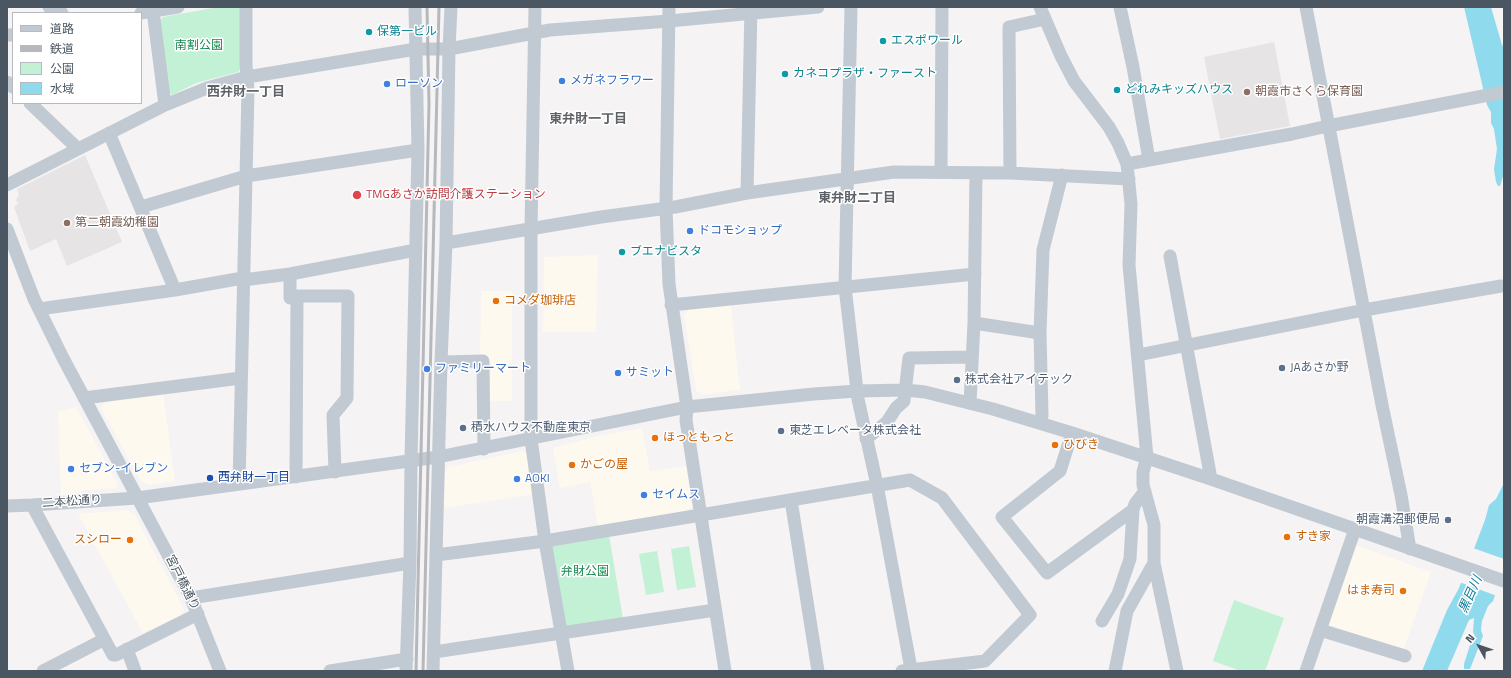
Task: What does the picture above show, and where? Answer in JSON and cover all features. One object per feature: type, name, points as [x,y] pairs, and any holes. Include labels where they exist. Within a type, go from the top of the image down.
[{"type":"street","points":[[49,7],[60,12]]},
{"type":"street","points":[[165,105],[153,10],[178,7]]},
{"type":"street","points":[[239,483],[248,90],[246,7]]},
{"type":"street","points":[[330,671],[407,665],[410,563],[410,461],[418,150],[415,7]]},
{"type":"street","points":[[433,671],[440,362],[446,243],[449,49],[452,7]]},
{"type":"street","points":[[535,7],[531,229],[531,439],[545,541],[568,671]]},
{"type":"street","points":[[669,7],[666,208],[671,305],[687,407],[686,420],[725,671]]},
{"type":"street","points":[[7,185],[165,105],[206,88],[247,77],[416,49],[449,49],[535,32],[669,21],[751,10],[818,7]]},
{"type":"street","points":[[436,555],[545,541],[701,514],[791,500],[877,485],[910,480],[942,498],[1030,615],[985,661],[907,670],[877,485],[857,391],[845,287],[851,7]]},
{"type":"street","points":[[941,172],[942,7]]},
{"type":"street","points":[[1120,7],[1133,68],[1149,160]]},
{"type":"street","points":[[1306,7],[1382,405],[1401,495],[1410,549]]},
{"type":"street","points":[[748,193],[751,10]]},
{"type":"street","points":[[1010,173],[1009,27],[1042,13],[1074,81],[1109,127],[1127,164],[1131,227],[1128,265],[1147,457],[1143,472],[1143,485],[1154,525],[1154,562],[1177,671]]},
{"type":"street","points":[[1127,164],[1292,134],[1504,92]]},
{"type":"street","points":[[31,104],[78,149]]},
{"type":"street","points":[[109,134],[175,290]]},
{"type":"street","points":[[141,207],[246,176],[418,150]]},
{"type":"street","points":[[446,243],[666,208],[748,193],[894,172],[1010,173],[1129,180]]},
{"type":"street","points":[[970,403],[974,323],[976,173]]},
{"type":"street","points":[[1041,423],[1040,333],[1043,250],[1062,175]]},
{"type":"street","name":"宮戸橋通り","points":[[7,229],[39,309],[84,398],[191,598],[220,671]]},
{"type":"street","points":[[39,309],[175,290],[237,279],[243,280],[290,274],[416,250]]},
{"type":"street","points":[[1170,256],[1211,479]]},
{"type":"street","points":[[290,274],[290,298],[298,296],[348,296],[347,398],[333,415],[335,472]]},
{"type":"street","points":[[671,305],[975,274]]},
{"type":"street","points":[[1138,355],[1364,310],[1501,286]]},
{"type":"street","points":[[296,477],[298,296]]},
{"type":"street","points":[[974,323],[1040,333]]},
{"type":"street","points":[[866,439],[887,422],[896,408],[904,401],[910,358],[972,357]]},
{"type":"street","points":[[440,362],[483,361],[484,449]]},
{"type":"street","points":[[84,398],[241,378]]},
{"type":"street","name":"二本松通り","points":[[7,506],[137,498],[239,483],[335,472],[484,449],[687,407],[814,394],[906,390],[925,392],[970,403],[1041,423],[1147,457],[1504,581]]},
{"type":"street","points":[[1072,433],[1060,471],[1002,517],[1047,573],[1133,510]]},
{"type":"street","points":[[1102,621],[1118,594],[1130,559],[1133,510],[1135,504],[1145,491]]},
{"type":"street","points":[[791,500],[818,671]]},
{"type":"street","points":[[32,505],[113,655],[127,650],[198,614]]},
{"type":"street","points":[[1306,671],[1355,529]]},
{"type":"street","points":[[1115,671],[1127,611],[1154,562]]},
{"type":"street","points":[[191,598],[410,563]]},
{"type":"street","points":[[434,652],[715,610]]},
{"type":"street","points":[[1320,630],[1405,656]]},
{"type":"street","points":[[43,671],[104,640]]},
{"type":"street","points":[[127,650],[135,671]]},
{"type":"shaded area","name":"朝霞市さくら保育園","points":[[1274,42],[1290,126],[1220,139],[1204,57]]},
{"type":"shaded area","name":"第二朝霞幼稚園","points":[[85,155],[122,242],[67,266],[56,239],[30,251],[14,207],[18,204],[16,200],[19,195],[17,189]]},
{"type":"shaded area","points":[[598,255],[596,332],[543,332],[544,257]]},
{"type":"shaded area","points":[[481,291],[512,291],[512,401],[490,401],[480,358]]},
{"type":"shaded area","points":[[731,305],[740,391],[736,390],[702,395],[696,390],[684,315],[689,308]]},
{"type":"shaded area","points":[[163,393],[175,481],[148,485],[141,481],[101,408],[105,401]]},
{"type":"shaded area","points":[[76,407],[118,484],[116,488],[88,490],[61,495],[58,412]]},
{"type":"shaded area","points":[[642,428],[650,471],[686,466],[692,506],[688,511],[598,527],[590,482],[560,488],[553,448],[593,437]]},
{"type":"shaded area","points":[[523,451],[528,455],[536,494],[444,508],[445,471],[448,467]]},
{"type":"shaded area","points":[[126,510],[134,514],[184,609],[181,615],[143,633],[78,514]]},
{"type":"shaded area","points":[[1355,545],[1431,572],[1403,651],[1325,623]]},
{"type":"green space","name":"南割公園","points":[[219,7],[239,7],[241,9],[241,68],[238,72],[196,83],[172,95],[168,91],[158,22],[163,17]]},
{"type":"green space","name":"弁財公園","points":[[609,535],[623,619],[564,629],[549,545]]},
{"type":"green space","points":[[689,546],[696,587],[677,590],[671,549]]},
{"type":"green space","points":[[657,551],[664,592],[646,595],[639,554]]},
{"type":"green space","points":[[1234,600],[1284,618],[1265,671],[1241,671],[1213,661]]},
{"type":"water","points":[[1464,7],[1491,7],[1502,45],[1504,47],[1504,173],[1500,186],[1498,186],[1496,182],[1494,169],[1497,149],[1494,129],[1491,123],[1491,112],[1487,105]]},
{"type":"water","name":"黒目川","points":[[1504,483],[1504,571],[1493,601],[1488,606],[1482,621],[1481,630],[1483,636],[1470,669],[1464,669],[1464,664],[1470,645],[1475,636],[1473,632],[1474,618],[1469,620],[1447,671],[1422,671],[1447,610],[1459,588],[1485,520],[1489,505],[1496,499]]},
{"type":"pier","points":[[1473,548],[1504,559],[1504,577],[1497,596],[1459,582]]},
{"type":"railway","points":[[416,671],[429,104],[427,7]]},
{"type":"railway","points":[[423,671],[439,7]]},
{"type":"place","name":"保第一ビル","points":[[369,32]]},
{"type":"place","name":"エスポワール","points":[[883,41]]},
{"type":"place","name":"カネコプラザ・ファースト","points":[[785,74]]},
{"type":"place","name":"メガネフラワー","points":[[562,81]]},
{"type":"place","name":"ローソン","points":[[387,84]]},
{"type":"place","name":"どれみキッズハウス","points":[[1117,90]]},
{"type":"place","name":"朝霞市さくら保育園","points":[[1247,92]]},
{"type":"place","name":"TMGあさか訪問介護ステーション","points":[[357,195]]},
{"type":"place","name":"第二朝霞幼稚園","points":[[67,223]]},
{"type":"place","name":"ドコモショップ","points":[[690,231]]},
{"type":"place","name":"ブエナビスタ","points":[[622,252]]},
{"type":"place","name":"コメダ珈琲店","points":[[496,301]]},
{"type":"place","name":"JAあさか野","points":[[1282,368]]},
{"type":"place","name":"ファミリーマート","points":[[427,369]]},
{"type":"place","name":"サミット","points":[[618,373]]},
{"type":"place","name":"株式会社アイテック","points":[[957,380]]},
{"type":"place","name":"積水ハウス不動産東京","points":[[463,428]]},
{"type":"place","name":"東芝エレベータ株式会社","points":[[781,431]]},
{"type":"place","name":"ほっともっと","points":[[655,438]]},
{"type":"place","name":"ひびき","points":[[1055,445]]},
{"type":"place","name":"かごの屋","points":[[572,465]]},
{"type":"place","name":"セブン-イレブン","points":[[71,469]]},
{"type":"place","name":"西弁財一丁目","points":[[210,478]]},
{"type":"place","name":"AOKI","points":[[517,479]]},
{"type":"place","name":"セイムス","points":[[644,495]]},
{"type":"place","name":"朝霞溝沼郵便局","points":[[1448,520]]},
{"type":"place","name":"すき家","points":[[1287,537]]},
{"type":"place","name":"スシロー","points":[[130,540]]},
{"type":"place","name":"はま寿司","points":[[1403,591]]},
{"type":"district","name":"西弁財一丁目","points":[[246,93]]},
{"type":"district","name":"東弁財一丁目","points":[[588,120]]},
{"type":"district","name":"東弁財二丁目","points":[[857,199]]}]
